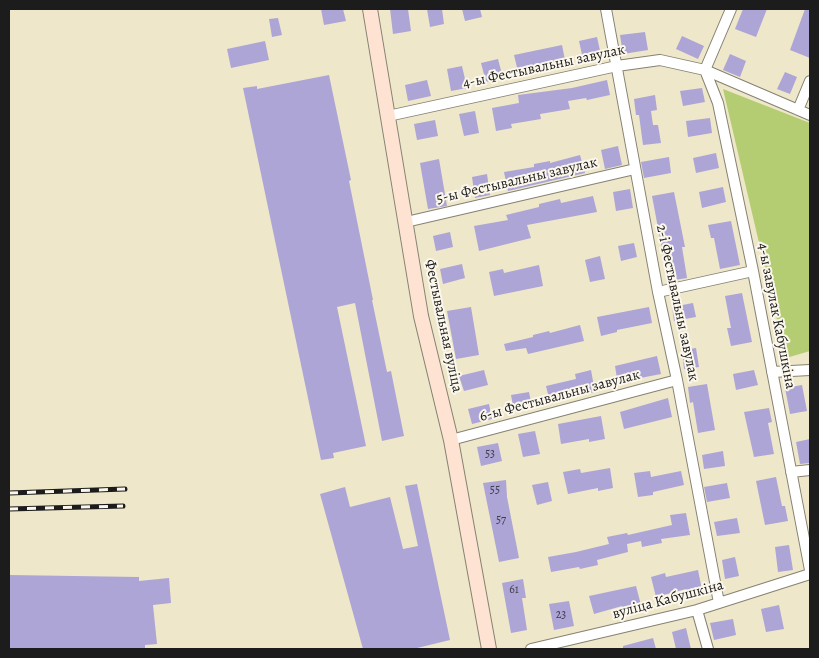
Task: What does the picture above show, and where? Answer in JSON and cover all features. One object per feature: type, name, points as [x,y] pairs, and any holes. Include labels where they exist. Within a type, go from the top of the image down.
[{"type":"street","name":"Фестывальная вуліца","points":[[370,9],[422,316],[451,440],[489,649]]},
{"type":"street","name":"2-і Фестывальны завулак","points":[[606,9],[658,292],[677,380],[719,603]]},
{"type":"street","points":[[705,70],[731,9]]},
{"type":"street","name":"4-ы Фестывальны завулак","points":[[388,116],[617,66],[660,60],[705,70],[810,114]]},
{"type":"street","name":"4-ы завулак Кабушкіна","points":[[705,70],[718,103],[753,271],[810,570]]},
{"type":"street","points":[[798,110],[810,81]]},
{"type":"street","name":"5-ы Фестывальны завулак","points":[[406,222],[635,169]]},
{"type":"street","points":[[658,292],[753,271]]},
{"type":"street","points":[[772,372],[810,370]]},
{"type":"street","name":"6-ы Фестывальны завулак","points":[[451,440],[677,380]]},
{"type":"street","points":[[792,472],[810,470]]},
{"type":"street","name":"вуліца Кабушкіна","points":[[531,649],[697,610],[810,574]]},
{"type":"street","points":[[697,610],[708,649]]},
{"type":"green space","points":[[723,89],[810,123],[810,351],[786,358]]},
{"type":"building","points":[[321,9],[343,9],[346,21],[324,25]]},
{"type":"building","points":[[390,9],[408,9],[411,31],[393,34]]},
{"type":"building","points":[[427,9],[442,9],[444,24],[430,27]]},
{"type":"building","points":[[462,9],[480,9],[482,17],[465,21]]},
{"type":"building","points":[[743,9],[767,9],[756,37],[735,29]]},
{"type":"building","points":[[805,9],[810,9],[810,58],[790,50]]},
{"type":"building","points":[[278,18],[282,35],[272,37],[269,19]]},
{"type":"building","points":[[645,32],[648,50],[623,54],[620,35]]},
{"type":"building","points":[[682,36],[704,46],[698,59],[676,49]]},
{"type":"building","points":[[597,37],[601,55],[583,59],[579,41]]},
{"type":"building","points":[[265,41],[269,60],[231,68],[227,49]]},
{"type":"building","points":[[562,45],[566,65],[519,76],[514,55]]},
{"type":"building","points":[[730,54],[746,61],[740,77],[723,70]]},
{"type":"building","points":[[498,59],[503,78],[486,82],[481,63]]},
{"type":"building","points":[[462,66],[467,88],[451,91],[447,69]]},
{"type":"building","points":[[785,72],[797,77],[790,94],[777,89]]},
{"type":"building","points":[[329,75],[351,180],[349,181],[372,300],[387,372],[391,371],[404,436],[382,441],[355,303],[337,307],[366,446],[333,453],[334,458],[321,460],[243,88],[257,86],[257,89]]},
{"type":"building","points":[[427,80],[431,96],[408,101],[405,85]]},
{"type":"building","points":[[607,80],[610,95],[587,100],[586,98],[568,101],[570,109],[540,114],[541,119],[511,124],[512,128],[496,131],[492,108],[519,103],[518,95],[572,88]]},
{"type":"building","points":[[702,88],[705,102],[683,106],[680,91]]},
{"type":"building","points":[[655,95],[657,110],[651,111],[653,125],[658,125],[661,143],[643,145],[639,115],[636,115],[634,99]]},
{"type":"building","points":[[475,111],[479,133],[464,136],[459,114]]},
{"type":"building","points":[[710,118],[712,133],[688,137],[686,121]]},
{"type":"building","points":[[435,120],[438,136],[417,140],[414,124]]},
{"type":"building","points":[[618,146],[622,165],[605,169],[601,150]]},
{"type":"building","points":[[716,153],[719,168],[696,173],[693,158]]},
{"type":"building","points":[[580,155],[585,173],[508,191],[504,172],[534,167],[534,164],[550,161],[550,163]]},
{"type":"building","points":[[669,157],[671,173],[644,178],[641,162]]},
{"type":"building","points":[[439,159],[447,206],[428,209],[420,163]]},
{"type":"building","points":[[487,174],[490,195],[475,198],[472,177]]},
{"type":"building","points":[[723,187],[726,202],[702,208],[699,192]]},
{"type":"building","points":[[630,189],[633,208],[616,211],[613,192]]},
{"type":"building","points":[[674,192],[685,247],[682,247],[687,278],[668,281],[652,196]]},
{"type":"building","points":[[593,196],[597,212],[527,225],[531,238],[479,251],[474,226],[508,220],[506,215],[539,207],[539,204],[560,199],[561,203]]},
{"type":"building","points":[[731,221],[740,265],[720,269],[714,238],[711,238],[708,225]]},
{"type":"building","points":[[450,232],[453,247],[436,251],[433,236]]},
{"type":"building","points":[[634,243],[637,257],[621,261],[618,246]]},
{"type":"building","points":[[600,256],[605,279],[590,282],[585,260]]},
{"type":"building","points":[[462,264],[465,278],[443,284],[440,269]]},
{"type":"building","points":[[539,265],[543,286],[494,296],[489,272],[503,269],[504,273]]},
{"type":"building","points":[[742,293],[752,342],[731,346],[727,328],[731,328],[725,296]]},
{"type":"building","points":[[693,303],[696,317],[674,321],[672,307]]},
{"type":"building","points":[[471,307],[479,355],[456,359],[447,311]]},
{"type":"building","points":[[649,307],[652,323],[617,330],[617,332],[601,336],[597,317]]},
{"type":"building","points":[[580,325],[584,341],[528,354],[526,348],[506,351],[504,344],[549,331],[550,333]]},
{"type":"building","points":[[696,348],[699,367],[684,369],[682,350]]},
{"type":"building","points":[[657,356],[661,374],[630,380],[631,383],[618,385],[615,366]]},
{"type":"building","points":[[484,370],[488,385],[464,391],[459,376]]},
{"type":"building","points":[[591,370],[595,392],[550,402],[546,386],[576,379],[575,374]]},
{"type":"building","points":[[754,370],[758,385],[736,390],[733,374]]},
{"type":"building","points":[[707,384],[715,430],[698,433],[693,402],[690,403],[688,387]]},
{"type":"building","points":[[802,385],[807,411],[790,414],[785,388]]},
{"type":"building","points":[[529,392],[532,407],[514,411],[511,395]]},
{"type":"building","points":[[668,398],[672,417],[624,429],[620,412]]},
{"type":"building","points":[[489,404],[492,419],[472,424],[468,409]]},
{"type":"building","points":[[769,408],[772,422],[768,423],[774,454],[754,457],[744,412]]},
{"type":"building","points":[[601,416],[605,439],[589,442],[589,439],[561,444],[558,424]]},
{"type":"building","points":[[535,431],[540,454],[523,457],[518,434]]},
{"type":"building","points":[[810,439],[810,463],[800,464],[796,442]]},
{"type":"building","points":[[498,443],[502,461],[481,466],[477,447]]},
{"type":"building","points":[[723,451],[725,466],[704,469],[702,455]]},
{"type":"building","points":[[610,468],[613,488],[598,491],[598,488],[568,494],[563,472],[580,469],[581,473]]},
{"type":"building","points":[[650,471],[651,477],[681,471],[684,485],[653,492],[653,495],[638,497],[634,473]]},
{"type":"building","points":[[776,477],[782,506],[785,506],[788,521],[765,525],[756,481]]},
{"type":"building","points":[[506,480],[507,497],[519,558],[499,562],[483,483]]},
{"type":"building","points":[[548,482],[552,501],[537,505],[532,485]]},
{"type":"building","points":[[727,483],[730,498],[707,502],[704,487]]},
{"type":"building","points":[[417,484],[450,640],[413,649],[363,649],[320,494],[345,487],[350,507],[390,497],[403,549],[418,546],[405,486]]},
{"type":"building","points":[[686,513],[690,535],[661,539],[662,543],[642,547],[641,541],[627,544],[628,552],[597,560],[598,565],[551,572],[548,557],[609,544],[607,537],[627,533],[628,535],[672,525],[670,515]]},
{"type":"building","points":[[737,518],[740,533],[717,536],[714,522]]},
{"type":"building","points":[[789,545],[793,570],[778,572],[775,547]]},
{"type":"building","points":[[735,557],[739,576],[725,579],[722,560]]},
{"type":"building","points":[[698,570],[702,590],[687,593],[686,589],[656,597],[651,577],[665,573],[666,577]]},
{"type":"building","points":[[9,575],[139,577],[139,581],[169,578],[171,603],[153,605],[157,644],[145,645],[145,649],[9,649]]},
{"type":"building","points":[[523,579],[526,598],[522,598],[527,630],[511,633],[502,583]]},
{"type":"building","points":[[636,586],[641,605],[623,609],[622,606],[594,614],[589,596]]},
{"type":"building","points":[[569,601],[574,626],[554,630],[549,604]]},
{"type":"building","points":[[779,605],[784,629],[766,632],[761,609]]},
{"type":"building","points":[[733,619],[736,635],[714,640],[710,623]]},
{"type":"building","points":[[686,628],[691,649],[676,649],[672,632]]},
{"type":"building","points":[[653,638],[656,649],[623,649],[623,646]]},
{"type":"railway","points":[[9,493],[125,489]]},
{"type":"railway","points":[[9,509],[123,506]]}]
